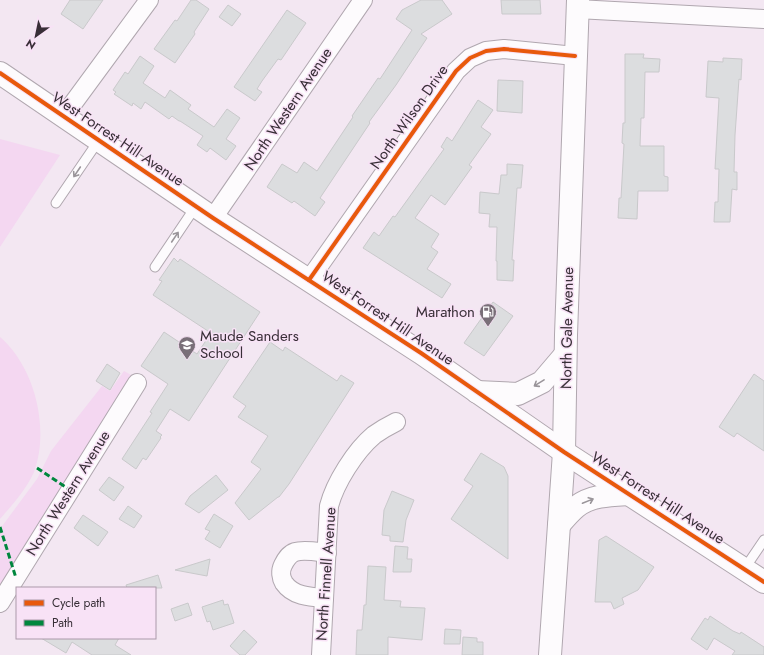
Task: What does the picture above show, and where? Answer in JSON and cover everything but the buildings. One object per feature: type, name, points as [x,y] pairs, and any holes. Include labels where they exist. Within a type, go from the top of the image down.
[{"type":"main road","name":"North Gale Avenue","points":[[550,655],[564,452],[565,355],[578,4]]},
{"type":"main road","name":"West Forrest Hill Avenue","points":[[0,73],[63,117],[477,392],[564,452],[764,582]]},
{"type":"main road","points":[[477,392],[518,394],[542,382],[565,355]]},
{"type":"main road","points":[[559,525],[576,507],[591,499],[608,495],[630,494]]},
{"type":"street","points":[[63,117],[150,0]]},
{"type":"street","name":"North Western Avenue","points":[[205,212],[363,0]]},
{"type":"street","points":[[578,4],[764,19]]},
{"type":"street","name":"North Wilson Drive","points":[[309,280],[456,71],[470,58],[486,51],[504,49],[575,56]]},
{"type":"street","name":"North Western Avenue","points":[[0,603],[137,383]]},
{"type":"street","name":"North Finnell Avenue","points":[[321,655],[329,506],[337,484],[368,442],[380,431],[396,422]]},
{"type":"street","points":[[324,598],[305,596],[288,588],[282,579],[281,568],[287,557],[296,552],[327,553]]},
{"type":"lane","points":[[56,203],[98,140]]},
{"type":"lane","points":[[155,267],[205,212]]},
{"type":"lane","points":[[744,568],[764,540]]},
{"type":"shaded area","points":[[0,139],[60,155],[0,247]]},
{"type":"shaded area","points":[[0,337],[12,350],[22,365],[30,382],[40,418],[40,437],[39,455],[31,479],[14,503],[0,519]]},
{"type":"shaded area","points":[[124,371],[131,375],[0,601],[0,529],[37,479],[51,451],[102,386],[110,391]]},
{"type":"marked path","points":[[37,468],[70,490]]},
{"type":"marked path","points":[[0,527],[16,578]]},
{"type":"cycle path","points":[[309,280],[456,71],[470,58],[486,51],[504,49],[575,56]]},
{"type":"cycle path","points":[[0,73],[213,218],[421,353],[564,452],[764,582]]},
{"type":"place","name":"Marathon","points":[[488,327]]},
{"type":"place","name":"Maude Sanders School","points":[[187,360]]}]
